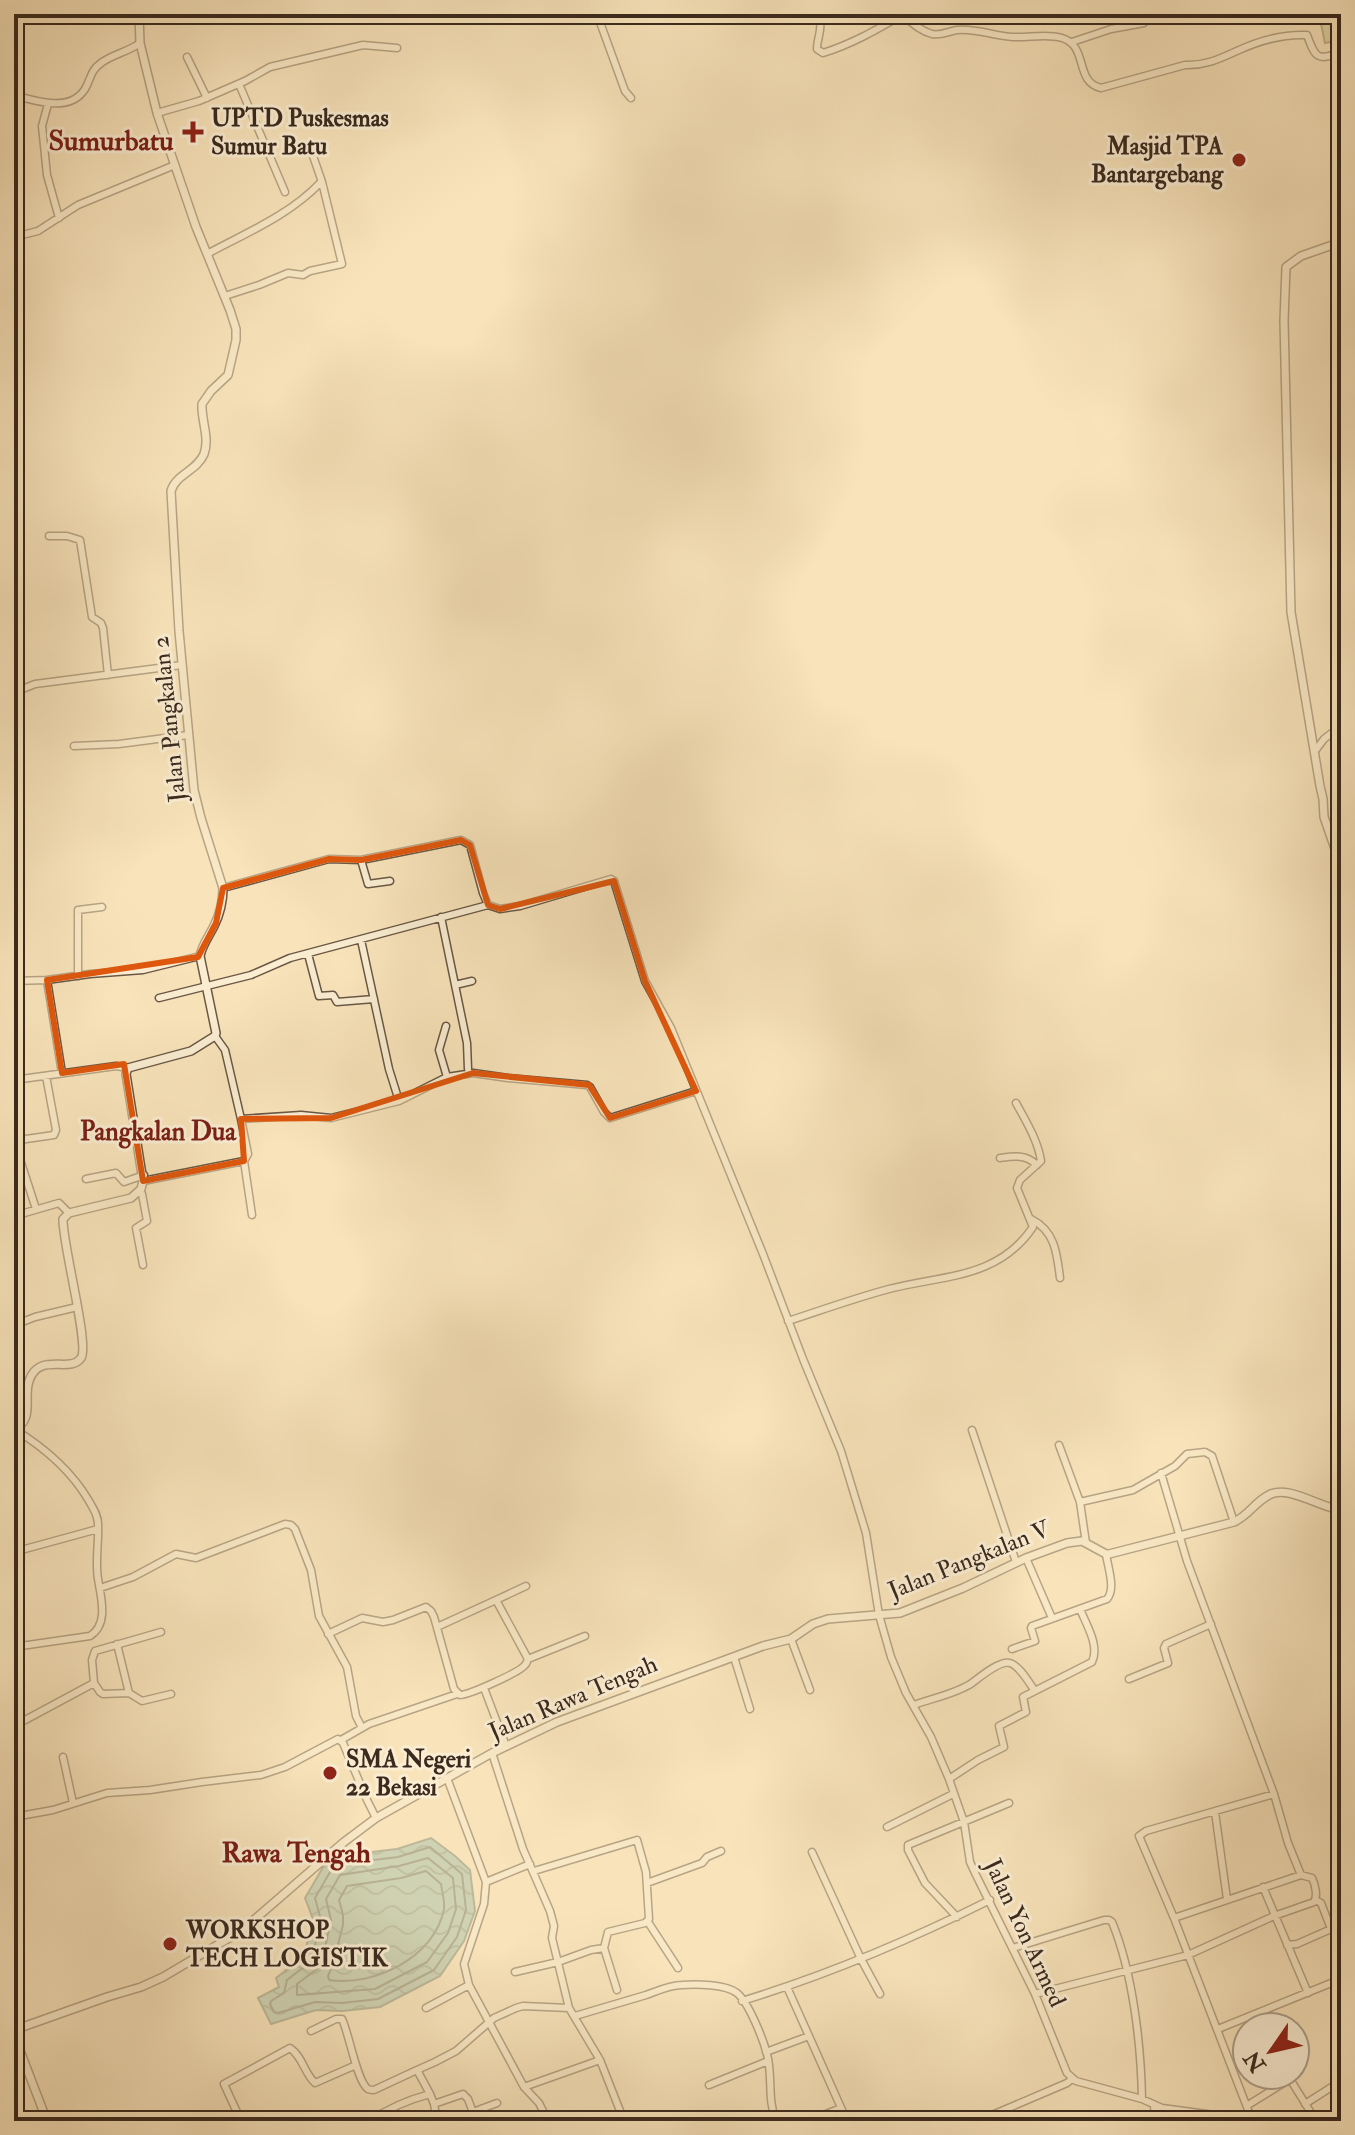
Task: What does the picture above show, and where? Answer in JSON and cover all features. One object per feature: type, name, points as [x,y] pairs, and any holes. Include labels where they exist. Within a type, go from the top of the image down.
[{"type":"street","points":[[139,14],[140,43],[157,113],[225,296],[288,273],[303,275],[342,264],[312,153]]},
{"type":"street","points":[[597,14],[625,91],[631,98]]},
{"type":"street","points":[[820,21],[817,49],[823,53],[867,36],[901,14],[922,30],[933,34],[977,30],[1008,37],[1056,37],[1072,42],[1111,29],[1144,23]]},
{"type":"street","points":[[1072,42],[1086,79],[1093,86],[1101,88],[1185,65],[1214,62],[1251,45],[1288,34],[1307,35],[1315,55],[1319,57],[1331,57],[1341,52]]},
{"type":"street","points":[[14,95],[48,104],[58,104],[79,96],[98,65],[140,43]]},
{"type":"street","points":[[157,113],[207,98],[270,67],[363,45],[397,48]]},
{"type":"street","points":[[187,57],[207,98]]},
{"type":"street","points":[[239,84],[285,192]]},
{"type":"street","points":[[48,104],[42,126],[47,175],[59,218]]},
{"type":"street","points":[[14,237],[38,231],[78,205],[175,165]]},
{"type":"street","points":[[207,254],[284,213],[322,182]]},
{"type":"street","points":[[1341,242],[1301,256],[1286,267],[1284,321],[1291,612],[1324,817],[1341,866]]},
{"type":"street","name":"Jalan Pangkalan 2","points":[[223,888],[197,804],[175,582],[171,491],[173,484],[203,456],[206,432],[202,404],[228,375],[232,363],[237,334],[225,296]]},
{"type":"street","points":[[49,536],[80,540],[92,617],[103,628],[108,675]]},
{"type":"street","points":[[20,690],[35,684],[182,665]]},
{"type":"street","points":[[1315,751],[1324,739],[1341,726]]},
{"type":"street","points":[[74,746],[188,735]]},
{"type":"street","points":[[159,998],[207,987],[260,972],[290,958],[488,905],[470,845],[461,840],[361,860],[329,859],[223,888],[216,923],[200,956],[207,987],[216,1029],[215,1036],[225,1050],[241,1119],[248,1154],[244,1161],[252,1215]]},
{"type":"street","points":[[361,860],[368,884],[390,881]]},
{"type":"street","name":"Jalan Yon Armed","points":[[488,905],[500,909],[520,906],[611,879],[614,881],[645,981],[671,1028],[841,1451],[866,1533],[879,1615],[891,1657],[949,1779],[964,1822],[970,1862],[1035,1994],[1072,2079]]},
{"type":"street","points":[[78,976],[78,910],[102,907]]},
{"type":"street","points":[[441,917],[467,1043],[468,1069]]},
{"type":"street","points":[[361,940],[399,1101]]},
{"type":"street","points":[[308,954],[319,996],[332,994],[337,1002],[374,999]]},
{"type":"street","points":[[14,981],[143,970],[200,956]]},
{"type":"street","points":[[47,980],[62,1073]]},
{"type":"street","points":[[455,985],[472,981]]},
{"type":"street","points":[[446,1026],[439,1050],[447,1077]]},
{"type":"street","points":[[18,1111],[14,1080],[116,1066],[128,1068],[191,1051],[215,1036]]},
{"type":"street","points":[[14,1429],[26,1419],[28,1382],[35,1371],[44,1365],[72,1363],[83,1356],[63,1219],[69,1213],[131,1198],[138,1192],[143,1178],[126,1074],[128,1068]]},
{"type":"street","points":[[241,1119],[301,1115],[331,1118],[399,1101],[447,1077],[473,1073],[587,1085],[610,1118],[696,1091]]},
{"type":"street","points":[[14,1138],[54,1135],[56,1130],[46,1076]]},
{"type":"street","points":[[788,1321],[890,1289],[946,1278],[1004,1258],[1033,1227],[1017,1188],[1020,1180],[1041,1161],[1016,1103]]},
{"type":"street","points":[[14,1138],[36,1209]]},
{"type":"street","points":[[1000,1158],[1030,1158],[1037,1165]]},
{"type":"street","points":[[86,1179],[116,1173],[124,1182],[244,1161]]},
{"type":"street","points":[[14,1181],[26,1178]]},
{"type":"street","points":[[138,1192],[142,1194],[147,1221],[136,1228],[143,1265]]},
{"type":"street","points":[[14,1216],[59,1203],[69,1213]]},
{"type":"street","points":[[1031,1219],[1046,1228],[1055,1246],[1060,1278]]},
{"type":"street","points":[[17,1324],[77,1307]]},
{"type":"street","points":[[14,1429],[49,1453],[81,1487],[97,1517],[102,1616],[100,1624],[90,1636],[14,1647]]},
{"type":"street","points":[[972,1430],[1016,1562]]},
{"type":"street","points":[[1059,1445],[1080,1502],[1086,1543]]},
{"type":"street","points":[[1080,1502],[1133,1490],[1175,1466],[1187,1454],[1205,1452],[1209,1453],[1234,1522]]},
{"type":"street","points":[[1161,1473],[1179,1537],[1301,1875]]},
{"type":"street","points":[[1012,1649],[1035,1641],[1032,1627],[1107,1599],[1112,1593],[1106,1554],[1234,1522],[1248,1514],[1269,1494],[1277,1492],[1292,1493],[1341,1510]]},
{"type":"street","points":[[100,1588],[129,1579],[176,1554],[196,1558],[288,1524],[295,1529],[305,1552],[319,1616],[347,1667],[356,1716],[362,1728]]},
{"type":"street","points":[[14,1552],[98,1529]]},
{"type":"street","name":"Jalan Pangkalan V","points":[[879,1615],[900,1613],[921,1606],[1016,1562],[1067,1543],[1086,1543],[1106,1554]]},
{"type":"street","points":[[1026,1558],[1052,1618]]},
{"type":"street","points":[[437,1627],[526,1586]]},
{"type":"street","points":[[496,1600],[528,1659]]},
{"type":"street","points":[[328,1634],[362,1618],[383,1622],[426,1607],[431,1611],[437,1627],[457,1694]]},
{"type":"street","points":[[949,1779],[1004,1747],[999,1726],[1026,1712],[1023,1697],[1092,1662],[1094,1645],[1080,1609]]},
{"type":"street","name":"Jalan Rawa Tengah","points":[[14,2032],[153,1982],[227,1940],[376,1818],[506,1746],[557,1722],[763,1646],[791,1639],[813,1624],[828,1619],[879,1615]]},
{"type":"street","points":[[1129,1679],[1168,1663],[1164,1648],[1166,1644],[1211,1624]]},
{"type":"street","points":[[161,1632],[95,1651],[94,1683],[103,1694],[129,1693],[142,1701],[171,1694]]},
{"type":"street","points":[[14,1817],[53,1810],[107,1793],[261,1775],[285,1767],[362,1728],[457,1694],[464,1696],[484,1688],[523,1667],[528,1659],[585,1636]]},
{"type":"street","points":[[791,1639],[810,1690]]},
{"type":"street","points":[[117,1644],[129,1693]]},
{"type":"street","points":[[734,1657],[750,1709]]},
{"type":"street","points":[[914,1705],[968,1686],[1005,1662],[1016,1666],[1035,1691]]},
{"type":"street","points":[[14,1726],[94,1683]]},
{"type":"street","points":[[484,1688],[506,1746]]},
{"type":"street","points":[[341,1740],[376,1818]]},
{"type":"street","points":[[492,1753],[519,1838],[550,1911],[554,1926],[552,1938],[569,2008],[600,2060],[624,2121]]},
{"type":"street","points":[[63,1757],[73,1803]]},
{"type":"street","points":[[447,1778],[486,1882],[484,1904],[464,1964],[469,1985],[524,2087],[539,2103],[548,2121]]},
{"type":"street","points":[[887,1827],[953,1794]]},
{"type":"street","points":[[1250,2115],[1139,1836],[1146,1831],[1274,1794]]},
{"type":"street","points":[[957,1917],[925,1883],[908,1845],[1009,1803]]},
{"type":"street","points":[[1215,1812],[1227,1899]]},
{"type":"street","points":[[486,1882],[637,1840],[647,1883],[648,1922],[678,1968]]},
{"type":"street","points":[[647,1883],[700,1864],[721,1851]]},
{"type":"street","points":[[812,1852],[880,1994]]},
{"type":"street","points":[[1174,1918],[1301,1875],[1314,1882],[1316,1900]]},
{"type":"street","points":[[1263,1887],[1308,1993]]},
{"type":"street","points":[[742,2001],[861,1959],[990,1900]]},
{"type":"street","points":[[1035,1994],[1188,1955],[1316,1900]]},
{"type":"street","points":[[1287,1945],[1297,1944],[1331,1929],[1321,1903],[1316,1900]]},
{"type":"street","points":[[1013,1948],[1109,1920],[1126,1971],[1138,2028],[1142,2099]]},
{"type":"street","points":[[617,1990],[604,1948],[608,1932],[648,1922]]},
{"type":"street","points":[[515,1972],[604,1948]]},
{"type":"street","points":[[1266,2011],[1341,1979]]},
{"type":"street","points":[[426,2008],[469,1985]]},
{"type":"street","points":[[575,2016],[679,1985],[725,1988],[737,1993],[753,2017],[766,2052],[776,2121]]},
{"type":"street","points":[[787,1987],[847,2121]]},
{"type":"street","points":[[311,2031],[342,2019],[365,2087],[374,2090],[456,2051],[489,2022],[523,2006],[569,2008]]},
{"type":"street","points":[[1218,2029],[1231,2024]]},
{"type":"street","points":[[14,2032],[47,2121]]},
{"type":"street","points":[[766,2052],[809,2036]]},
{"type":"street","points":[[241,2121],[224,2084],[290,2048],[315,2083],[356,2065]]},
{"type":"street","points":[[524,2087],[600,2060]]},
{"type":"street","points":[[709,2085],[768,2061]]},
{"type":"street","points":[[417,2070],[434,2104],[437,2121]]},
{"type":"street","points":[[978,2121],[1072,2079],[1154,2105],[1198,2113],[1250,2115],[1265,2121]]},
{"type":"street","points":[[1248,2105],[1290,2079],[1316,2121]]},
{"type":"street","points":[[1305,2104],[1338,2083],[1341,2095]]},
{"type":"street","points":[[370,2121],[399,2104],[430,2094]]},
{"type":"street","points":[[434,2104],[463,2094],[476,2121]]},
{"type":"street","points":[[473,2112],[497,2103]]},
{"type":"street","points":[[1154,2105],[1155,2121]]},
{"type":"street","points":[[809,2121],[841,2108]]},
{"type":"street","points":[[749,2121],[773,2113]]},
{"type":"highlighted area","points":[[461,840],[470,845],[488,905],[500,909],[614,881],[645,981],[696,1091],[610,1118],[589,1085],[473,1073],[331,1118],[241,1119],[244,1161],[143,1181],[124,1064],[62,1073],[47,980],[198,957],[216,923],[223,888],[329,859],[361,860]]},
{"type":"shaded area","points":[[1319,14],[1341,14],[1341,40],[1325,43]]},
{"type":"water","points":[[431,1838],[470,1870],[475,1911],[464,1941],[440,1976],[380,2007],[316,2010],[271,2024],[258,1998],[279,1987],[276,1978],[304,1956],[313,1919],[305,1898],[329,1857],[397,1849]]},
{"type":"place","name":"UPTD Puskesmas Sumur Batu","points":[[193,132]]},
{"type":"place","name":"Masjid TPA Bantargebang","points":[[1239,160]]},
{"type":"place","name":"SMA Negeri 22 Bekasi","points":[[330,1773]]},
{"type":"place","name":"WORKSHOP TECH LOGISTIK","points":[[170,1944]]},
{"type":"district","name":"Sumurbatu","points":[[111,141]]},
{"type":"district","name":"Pangkalan Dua","points":[[158,1132]]},
{"type":"district","name":"Rawa Tengah","points":[[296,1853]]}]
